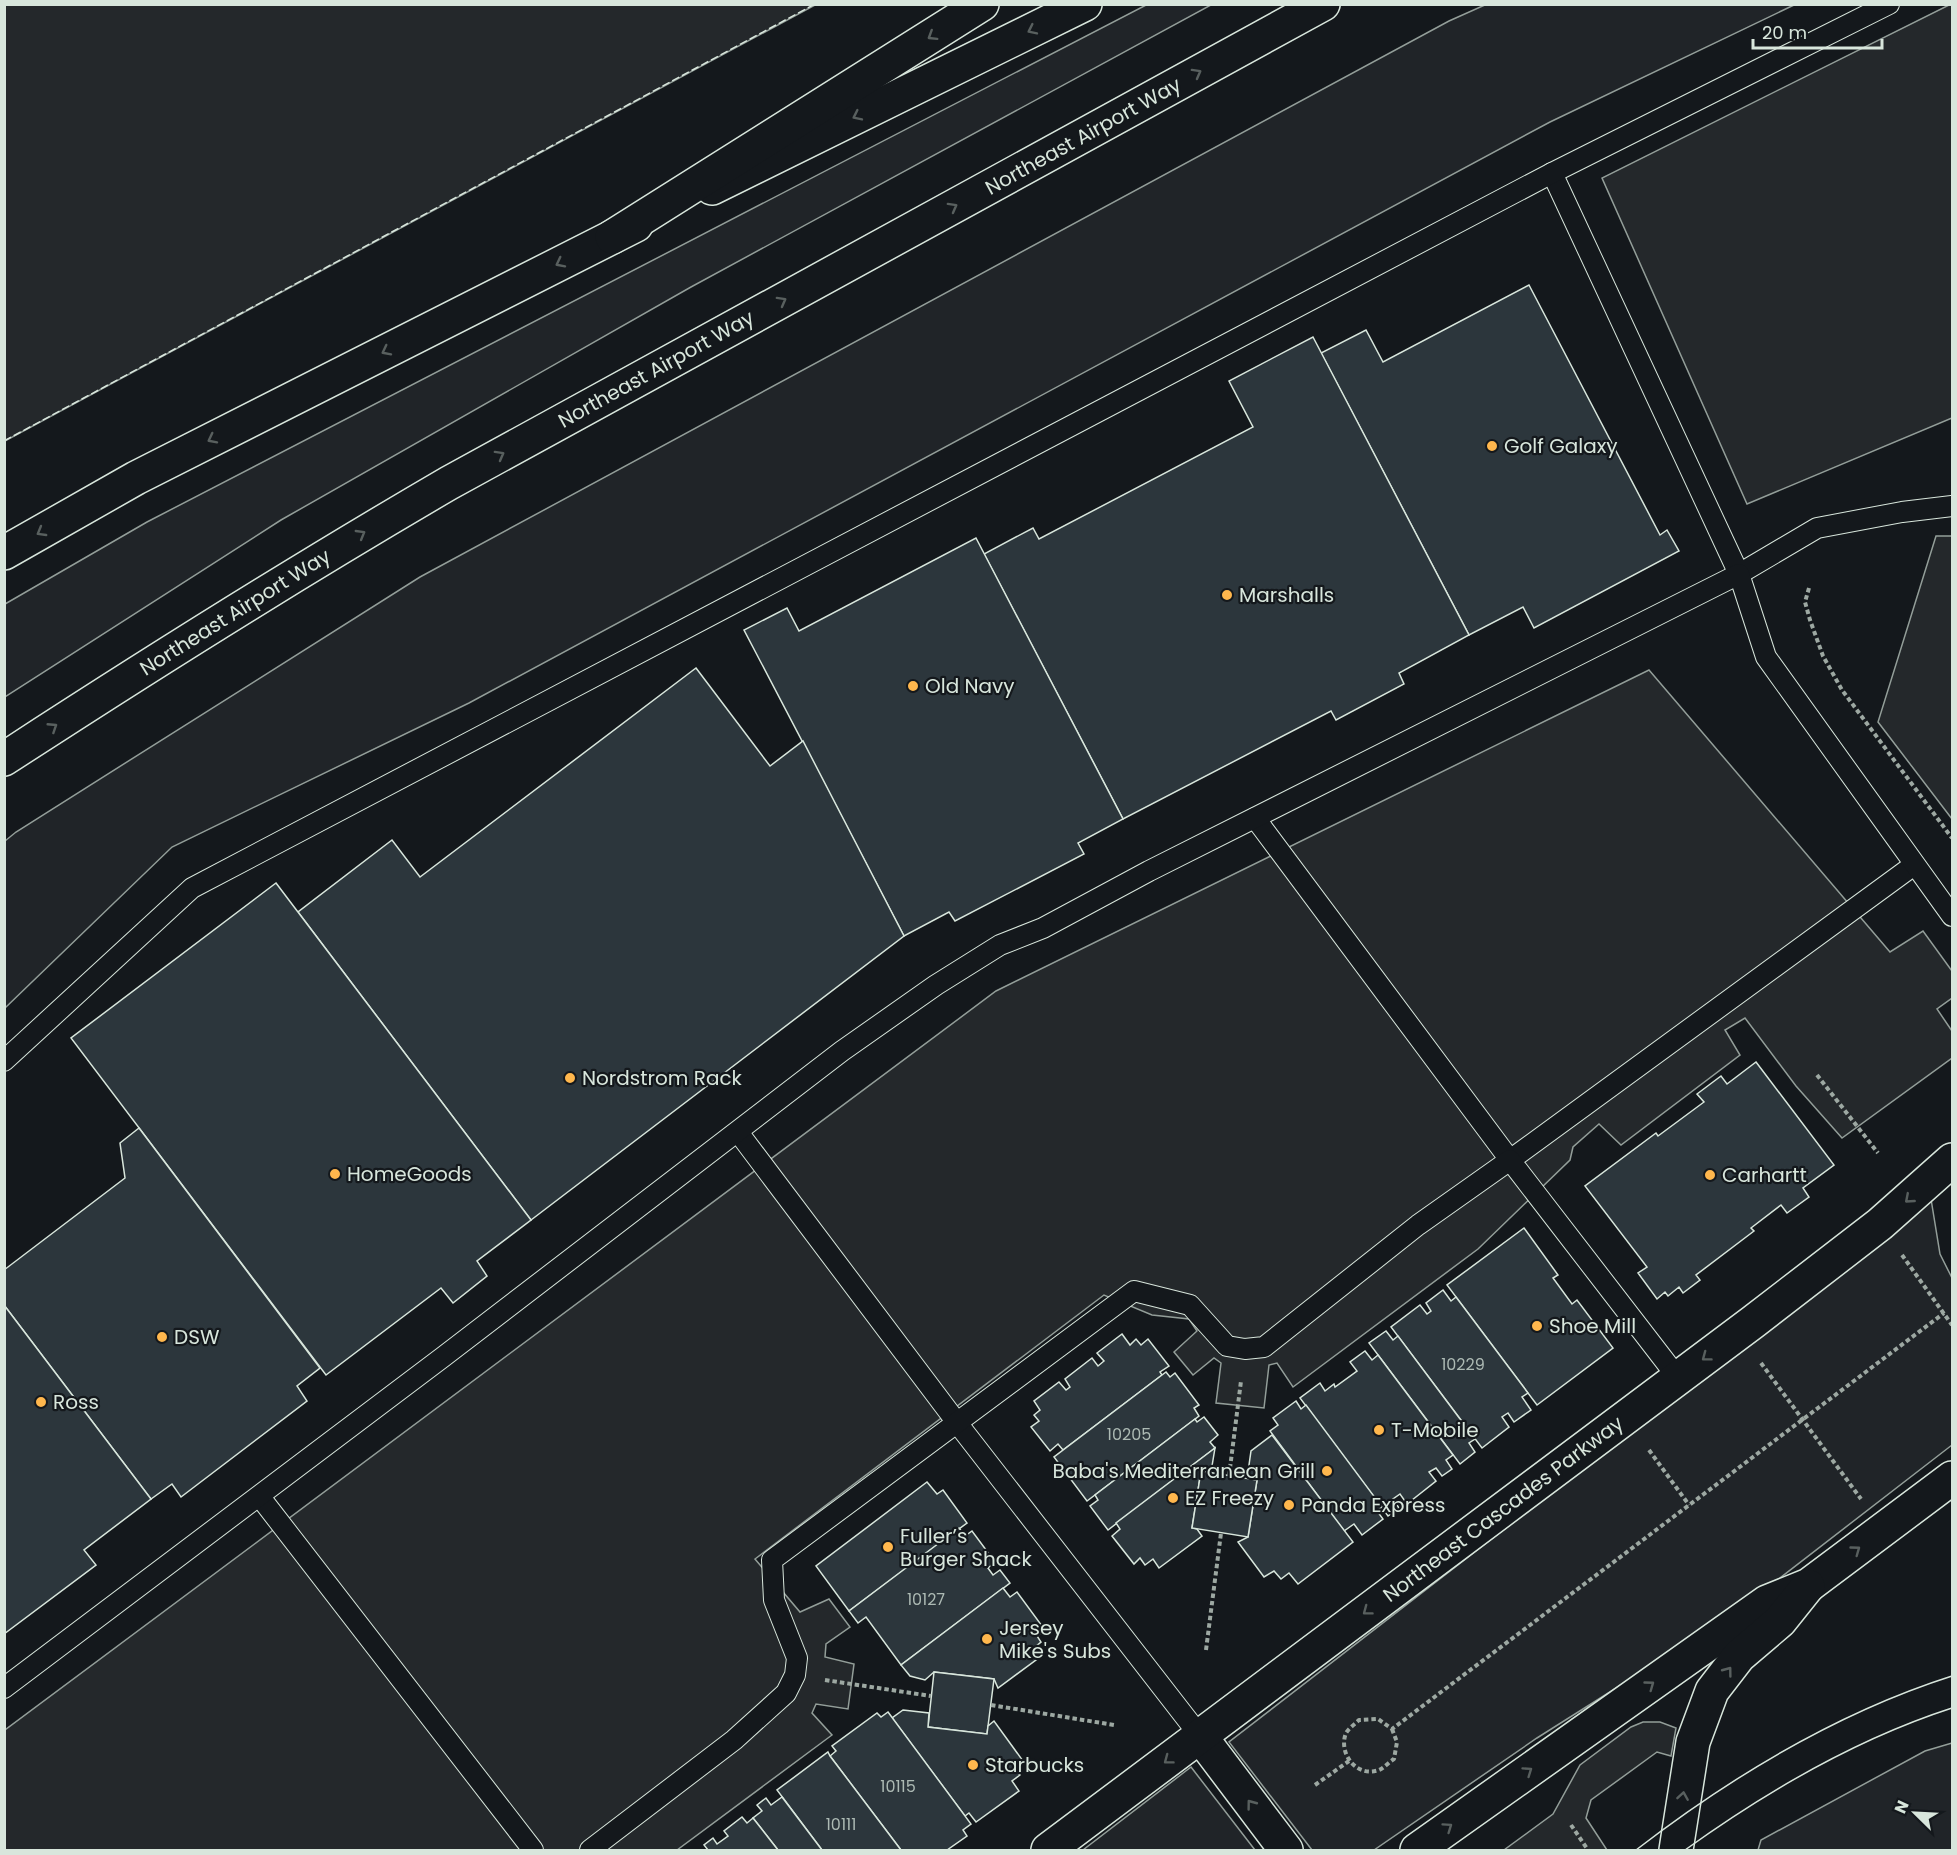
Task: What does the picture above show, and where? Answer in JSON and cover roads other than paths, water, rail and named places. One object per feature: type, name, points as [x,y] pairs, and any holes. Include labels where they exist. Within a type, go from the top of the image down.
[{"type":"main road","points":[[612,237],[982,4]]},
{"type":"main road","points":[[4,553],[136,478],[612,237],[1085,4]]},
{"type":"main road","name":"Northeast Airport Way","points":[[4,759],[218,622],[349,541],[449,483],[1323,4]]},
{"type":"main road","name":"Northeast Cascades Parkway","points":[[1048,1851],[1880,1224],[1953,1160]]},
{"type":"main road","points":[[1417,1851],[1767,1602],[1809,1584],[1953,1478]]},
{"type":"main road","points":[[1677,1851],[1693,1742],[1712,1691],[1739,1656],[1780,1621],[1809,1584]]},
{"type":"main road","points":[[1200,1736],[1286,1851]]},
{"type":"lane","points":[[4,1061],[192,888],[1552,173],[1889,4]]},
{"type":"lane","points":[[1552,173],[1739,574],[1766,657],[1953,916]]},
{"type":"lane","points":[[4,1688],[260,1497],[842,1051],[936,984],[991,951],[1043,928],[1255,818],[1739,574],[1817,528],[1902,512],[1953,506]]},
{"type":"lane","points":[[1255,818],[1510,1160],[1678,1378]]},
{"type":"lane","points":[[590,1851],[734,1740],[786,1693],[795,1675],[797,1658],[774,1600],[772,1560],[854,1497],[958,1424],[1134,1291],[1190,1305],[1227,1346],[1245,1349],[1264,1347],[1418,1225],[1914,865]]},
{"type":"lane","points":[[738,1131],[958,1424],[1200,1736]]},
{"type":"lane","points":[[260,1497],[533,1851]]},
{"type":"tram line","points":[[1636,1850],[1710,1797],[1787,1749],[1867,1708],[1952,1676]]},
{"type":"tram line","points":[[1685,1850],[1748,1807],[1813,1768],[1881,1735],[1952,1708]]},
{"type":"place","name":"Golf Galaxy","points":[[1492,446]]},
{"type":"place","name":"Marshalls","points":[[1227,595]]},
{"type":"place","name":"Old Navy","points":[[913,686]]},
{"type":"place","name":"Nordstrom Rack","points":[[570,1078]]},
{"type":"place","name":"HomeGoods","points":[[335,1174]]},
{"type":"place","name":"Carhartt","points":[[1710,1175]]},
{"type":"place","name":"Shoe Mill","points":[[1537,1326]]},
{"type":"place","name":"DSW","points":[[162,1337]]},
{"type":"place","name":"Ross","points":[[41,1402]]},
{"type":"place","name":"T-Mobile","points":[[1379,1430]]},
{"type":"place","name":"Baba's Mediterranean Grill","points":[[1327,1471]]},
{"type":"place","name":"EZ Freezy","points":[[1173,1498]]},
{"type":"place","name":"Panda Express","points":[[1289,1505]]},
{"type":"place","name":"Fuller’s Burger Shack","points":[[888,1547]]},
{"type":"place","name":"Jersey Mike's Subs","points":[[987,1639]]},
{"type":"place","name":"Starbucks","points":[[973,1765]]}]
